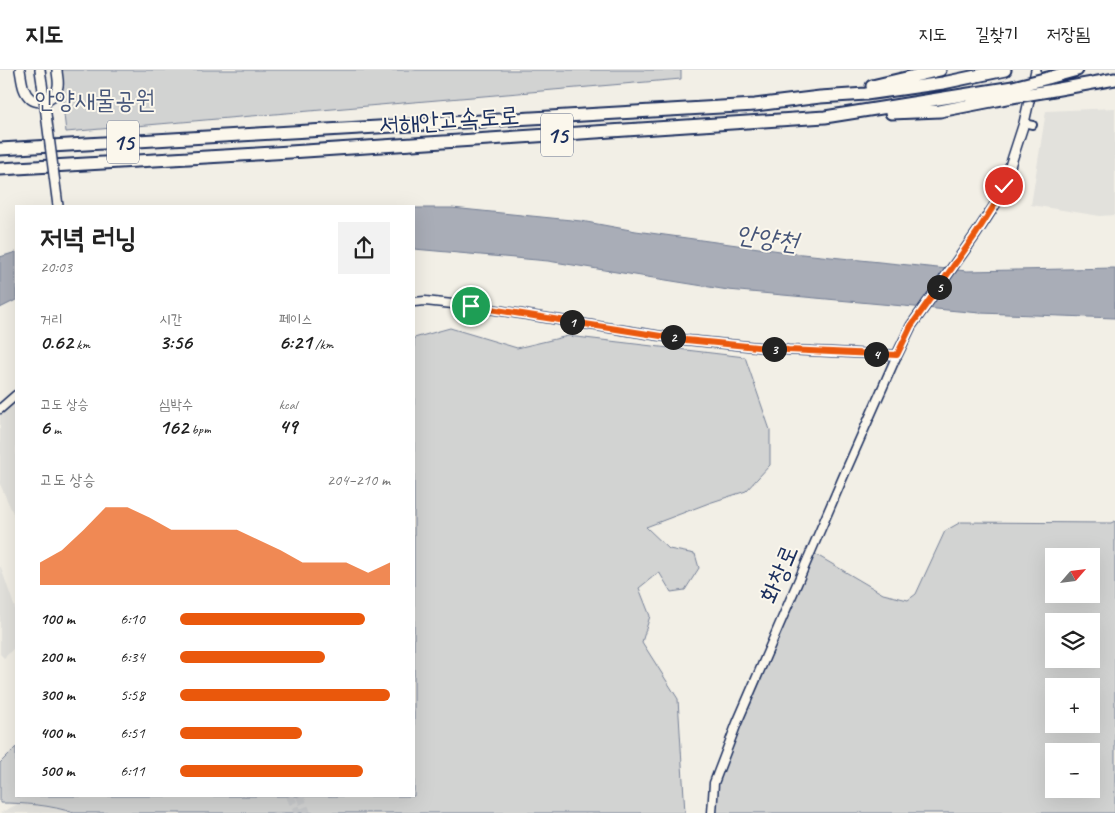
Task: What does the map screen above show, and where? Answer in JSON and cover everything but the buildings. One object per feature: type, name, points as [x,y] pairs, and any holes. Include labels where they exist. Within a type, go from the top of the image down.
[{"type":"highway","points":[[820,97],[940,70]]},
{"type":"highway","name":"서해안고속도로","points":[[0,149],[755,105],[820,97],[866,94],[942,83],[1005,70]]},
{"type":"highway","name":"서해안고속도로","points":[[0,169],[824,117],[1012,92],[1048,78],[1077,70]]},
{"type":"highway","points":[[1012,92],[1048,91],[1115,79]]},
{"type":"main road","points":[[20,70],[23,86],[27,94],[32,100],[38,102],[48,100],[57,91],[57,70]]},
{"type":"main road","points":[[40,70],[58,205]]},
{"type":"main road","points":[[897,355],[911,326],[976,234],[1000,196],[1024,123],[1036,70]]},
{"type":"street","points":[[1024,123],[1034,125]]},
{"type":"street","points":[[415,302],[425,301],[471,306],[686,340],[788,350],[897,355]]},
{"type":"street","name":"화창로","points":[[712,813],[714,783],[737,723],[840,482],[897,355]]},
{"type":"street","points":[[0,410],[15,396]]},
{"type":"shaded area","points":[[1115,108],[1115,215],[1100,216],[1031,205],[1046,111]]},
{"type":"shaded area","points":[[415,208],[452,208],[581,221],[636,231],[802,254],[967,271],[1115,268],[1115,318],[980,313],[728,290],[548,261],[415,249]]},
{"type":"shaded area","points":[[15,252],[15,300],[0,308],[0,257]]},
{"type":"shaded area","points":[[15,399],[15,518],[0,484],[0,413]]},
{"type":"shaded area","points":[[0,565],[15,608],[15,647],[4,658],[0,654]]},
{"type":"shaded area","points":[[20,803],[66,810],[74,813],[0,813]]},
{"type":"green space","name":"안양새물공원","points":[[59,70],[681,70],[681,79],[66,132]]},
{"type":"green space","points":[[450,328],[517,348],[568,336],[745,357],[770,430],[770,465],[746,491],[646,527],[669,549],[695,554],[699,568],[685,590],[671,592],[659,572],[639,588],[650,616],[642,642],[678,699],[685,813],[74,813],[37,805],[0,803],[0,763],[15,748],[15,797],[415,797],[415,338]]},
{"type":"green space","points":[[1115,521],[1115,813],[714,813],[718,782],[733,734],[796,591],[815,554],[883,594],[908,600],[916,594],[945,531],[961,522],[1111,523]]},
{"type":"tunnel","points":[[290,797],[298,813]]},
{"type":"tunnel","points":[[300,797],[307,813]]},
{"type":"route","points":[[471,306],[686,340],[788,350],[897,355],[911,326],[976,234],[1000,196],[1004,186]]},
{"type":"water label","name":"안양천","points":[[767,238]]}]
